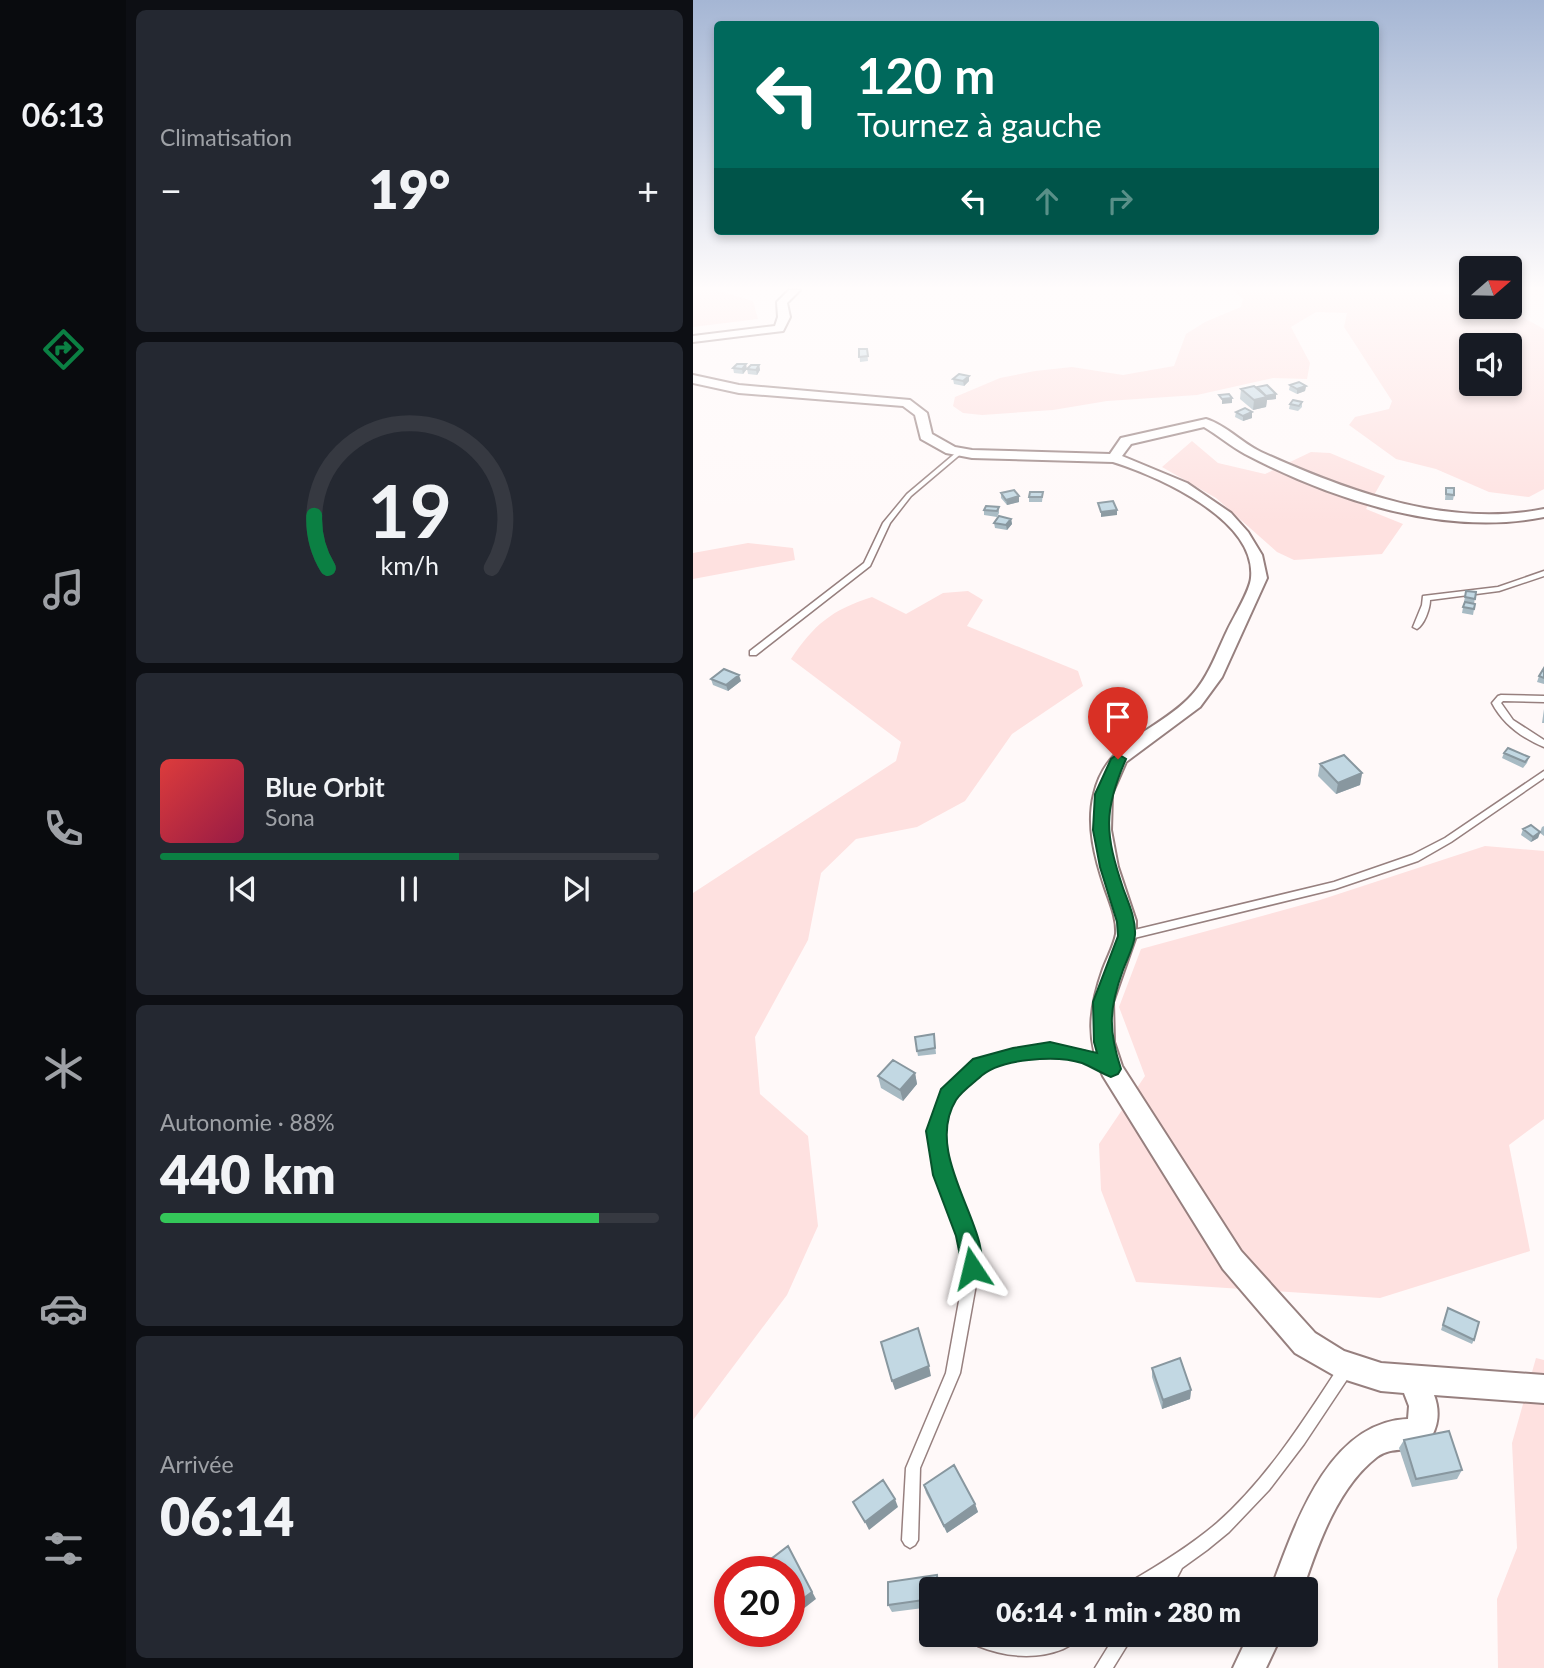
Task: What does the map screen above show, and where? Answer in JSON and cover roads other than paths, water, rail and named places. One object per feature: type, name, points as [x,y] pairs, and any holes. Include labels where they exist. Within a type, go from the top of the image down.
[{"type":"street","points":[[693,379],[739,389],[906,403],[921,413],[926,436],[960,452],[1114,458],[1179,482],[1225,515],[1241,534],[1259,565],[1259,578],[1216,673],[1194,703],[1118,759],[1103,794],[1101,830],[1108,867],[1126,922],[1126,936],[1102,1002],[1103,1042],[1111,1069],[1232,1260],[1305,1343],[1348,1367],[1381,1377],[1544,1390]]},
{"type":"street","points":[[1114,458],[1126,440],[1206,423],[1251,452],[1385,505],[1475,519],[1508,520],[1544,513]]},
{"type":"street","points":[[1292,1577],[1321,1507],[1349,1466],[1369,1446],[1383,1437],[1416,1433],[1424,1423],[1426,1412],[1412,1378]]},
{"type":"street","points":[[1249,1668],[1260,1647]]},
{"type":"lane","points":[[753,653],[867,564],[887,523],[909,495],[960,452]]},
{"type":"lane","points":[[1417,627],[1424,612],[1426,598],[1499,589],[1544,573]]},
{"type":"lane","points":[[1544,699],[1501,698],[1496,703],[1515,728],[1544,744]]},
{"type":"lane","points":[[1126,936],[1335,885],[1415,858],[1448,840],[1544,774]]},
{"type":"lane","points":[[911,1540],[913,1468],[953,1373],[972,1268],[967,1236],[943,1175],[936,1131],[948,1095],[980,1065],[1013,1055],[1050,1050],[1085,1056],[1111,1069]]},
{"type":"lane","points":[[1153,1577],[1203,1545],[1254,1496],[1303,1433],[1348,1367]]},
{"type":"lane","points":[[1169,1577],[1178,1561]]},
{"type":"lane","points":[[1013,1647],[1026,1650],[1046,1647]]},
{"type":"lane","points":[[1103,1668],[1117,1647]]}]
